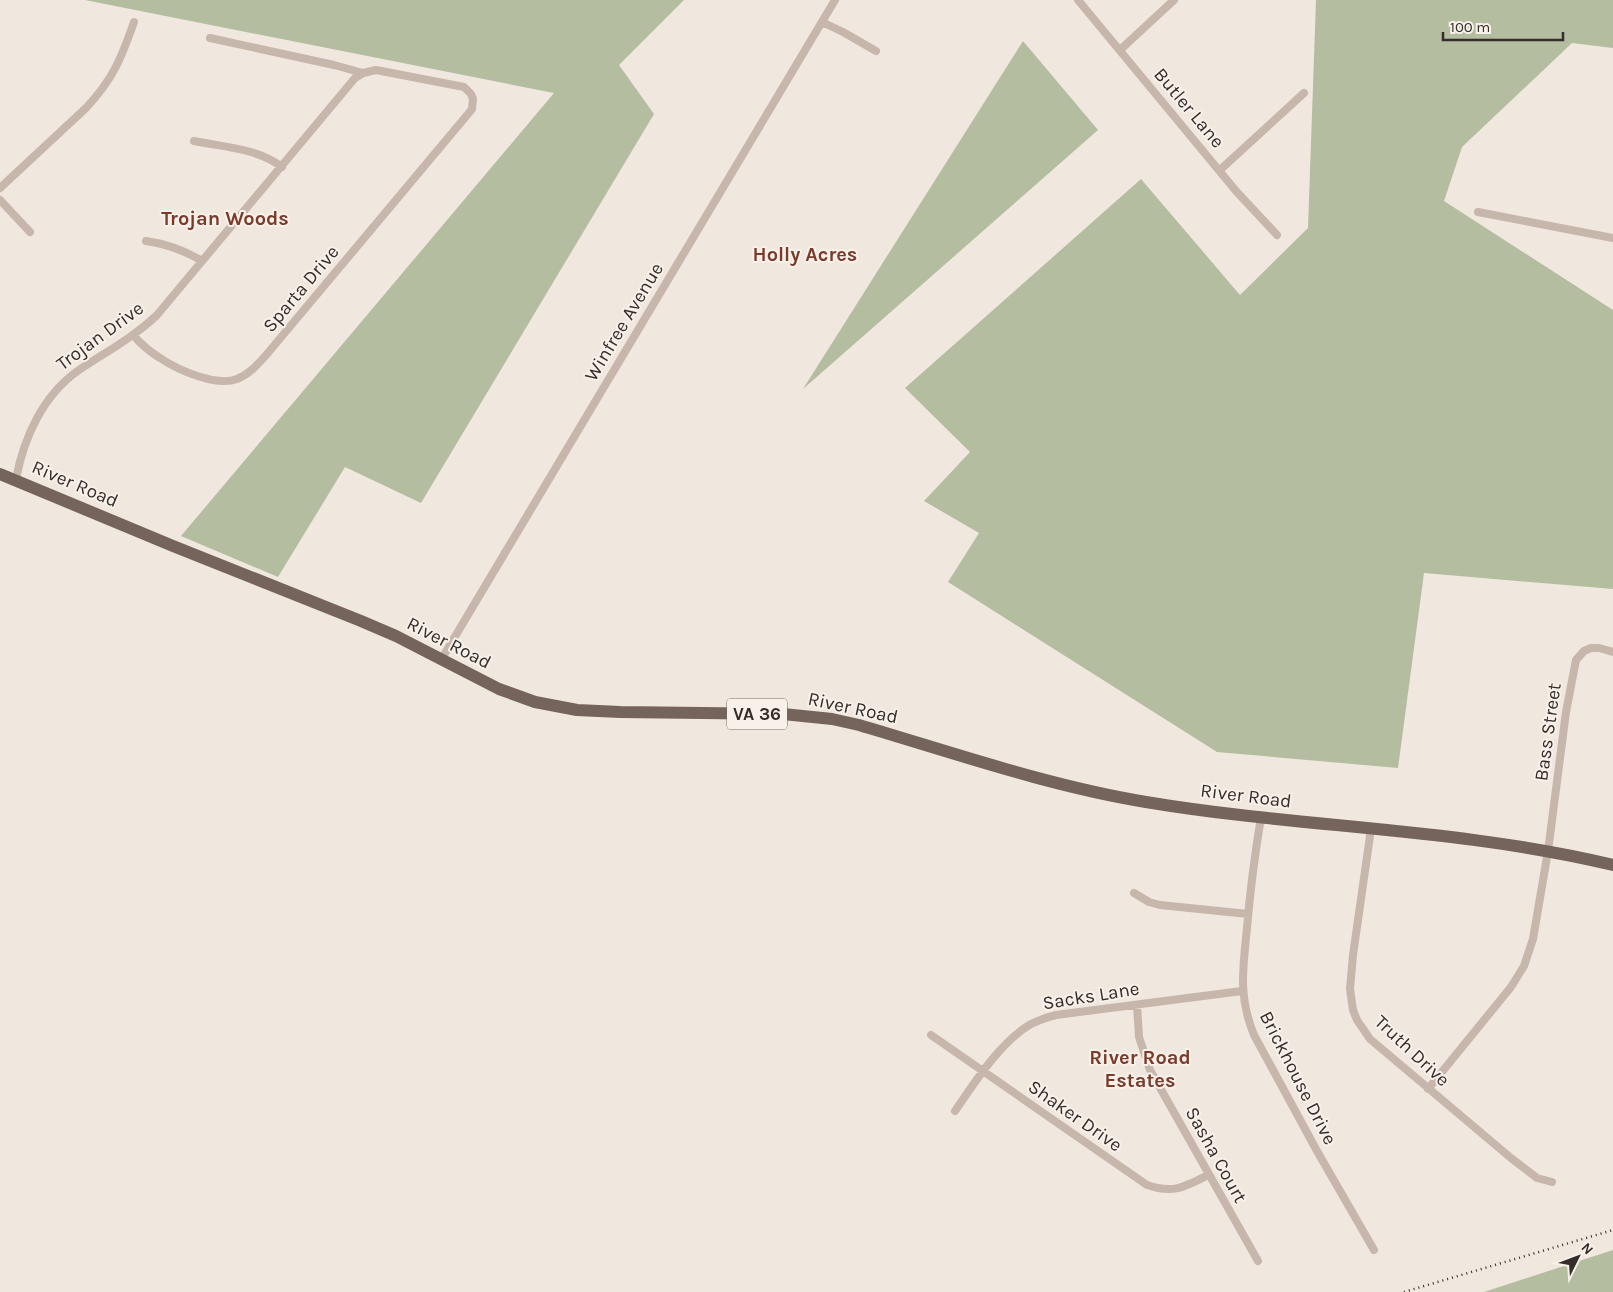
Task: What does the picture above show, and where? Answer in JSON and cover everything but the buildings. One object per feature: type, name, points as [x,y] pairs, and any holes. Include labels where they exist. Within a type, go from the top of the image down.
[{"type":"main road","name":"River Road","points":[[0,474],[361,621],[396,636],[499,689],[535,702],[577,710],[783,714],[832,720],[859,725],[1073,787],[1148,803],[1477,840],[1548,851],[1613,865]]},
{"type":"street","name":"Winfree Avenue","points":[[441,660],[835,0]]},
{"type":"street","name":"Butler Lane","points":[[1078,0],[1236,191],[1277,235]]},
{"type":"street","points":[[1120,50],[1174,0]]},
{"type":"street","points":[[0,188],[99,94],[118,66],[134,22]]},
{"type":"street","points":[[822,22],[876,50]]},
{"type":"street","points":[[210,38],[363,73]]},
{"type":"street","name":"Sparta Drive","points":[[133,335],[159,358],[209,380],[222,382],[246,375],[256,367],[472,109],[471,94],[464,87],[376,70],[363,73]]},
{"type":"street","name":"Trojan Drive","points":[[16,479],[30,431],[41,410],[55,391],[78,370],[133,335],[157,315],[356,78],[363,73]]},
{"type":"street","points":[[1220,170],[1304,93]]},
{"type":"street","points":[[194,140],[255,153],[273,160],[282,167]]},
{"type":"street","points":[[0,200],[30,232]]},
{"type":"street","points":[[1478,212],[1613,238]]},
{"type":"street","points":[[146,241],[179,248],[202,261]]},
{"type":"street","name":"Bass Street","points":[[1428,1089],[1512,987],[1524,966],[1533,939],[1548,851],[1566,712],[1576,660],[1584,651],[1591,648],[1613,652]]},
{"type":"street","name":"Brickhouse Drive","points":[[1261,817],[1242,976],[1242,991],[1248,1020],[1316,1151],[1374,1250]]},
{"type":"street","name":"Truth Drive","points":[[1371,829],[1350,989],[1353,1010],[1360,1025],[1370,1039],[1511,1158],[1537,1178],[1552,1182]]},
{"type":"street","points":[[1134,893],[1149,902],[1160,905],[1248,914]]},
{"type":"street","name":"Sacks Lane","points":[[955,1110],[982,1072],[1014,1037],[1038,1021],[1056,1015],[1242,991]]},
{"type":"street","name":"Sasha Court","points":[[1137,1005],[1140,1037],[1150,1070],[1258,1261]]},
{"type":"street","name":"Shaker Drive","points":[[932,1035],[982,1072],[1147,1185],[1156,1189],[1174,1190],[1183,1188],[1208,1175]]},
{"type":"green space","points":[[85,0],[684,0],[619,65],[654,114],[421,503],[345,467],[278,577],[181,536],[554,93]]},
{"type":"green space","points":[[1316,0],[1613,0],[1613,48],[1572,43],[1462,147],[1444,201],[1613,310],[1613,589],[1424,573],[1398,768],[1217,752],[948,582],[979,533],[924,501],[970,452],[905,388],[1141,179],[1240,295],[1308,228]]},
{"type":"green space","points":[[1023,41],[1098,130],[803,389]]},
{"type":"green space","points":[[1613,1250],[1613,1292],[1484,1292]]},
{"type":"railway","points":[[1404,1292],[1613,1230]]},
{"type":"district","name":"Trojan Woods","points":[[225,218]]},
{"type":"district","name":"Holly Acres","points":[[805,254]]},
{"type":"district","name":"River Road Estates","points":[[1140,1068]]}]
